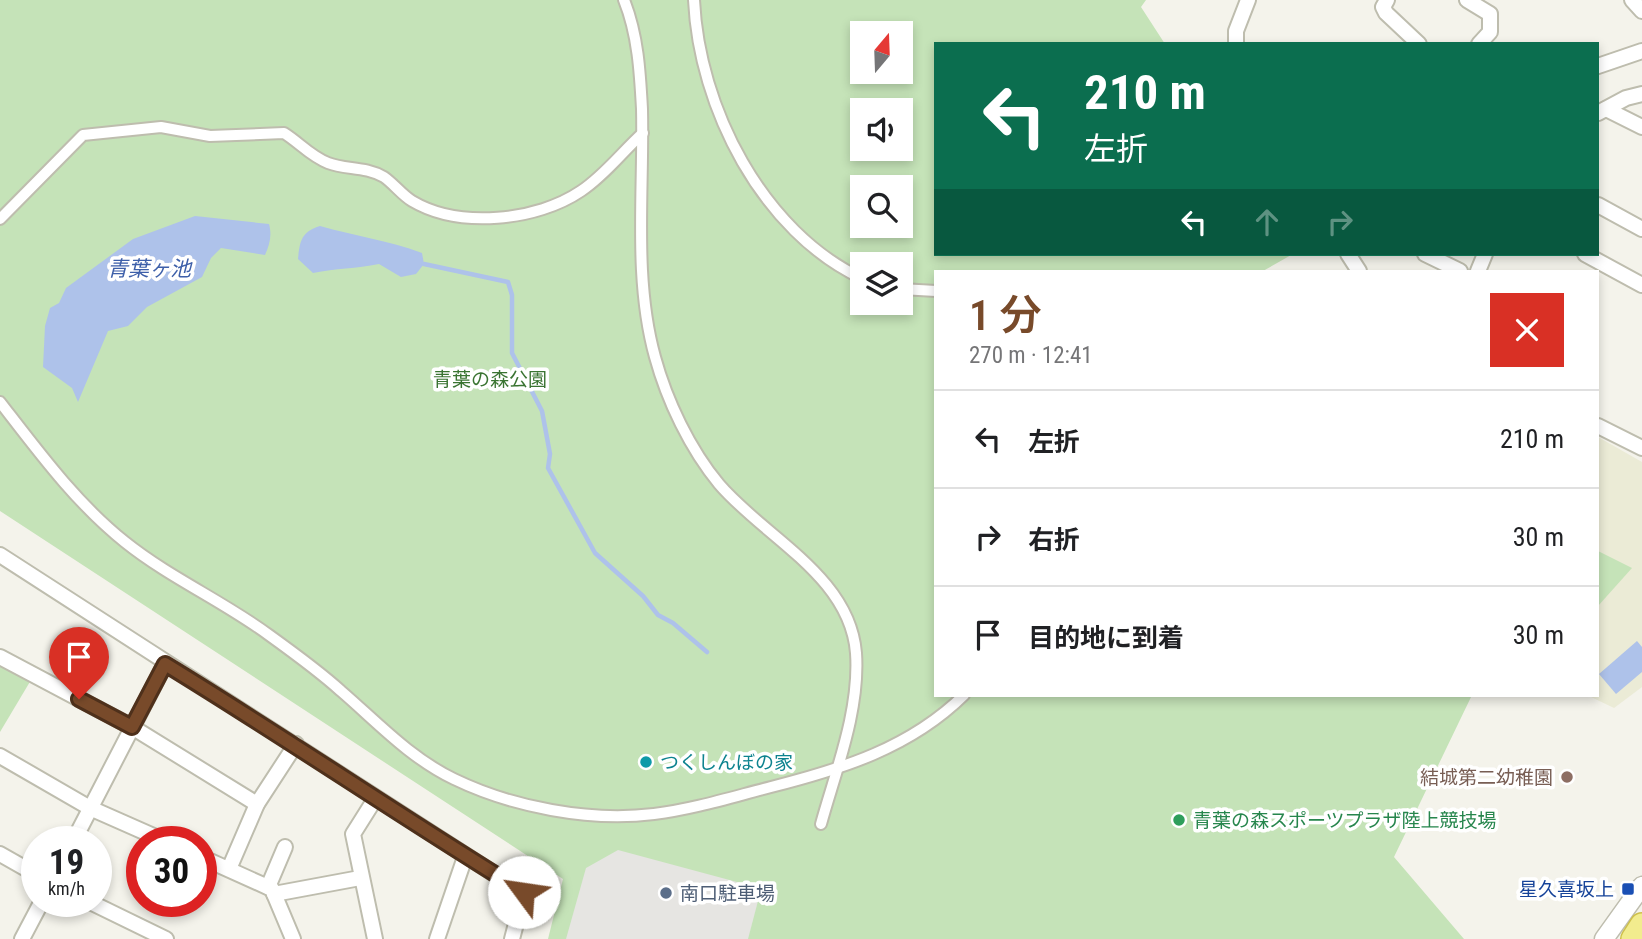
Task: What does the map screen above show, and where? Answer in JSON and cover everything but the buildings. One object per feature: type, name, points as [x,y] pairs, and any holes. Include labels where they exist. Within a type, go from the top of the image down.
[{"type":"highway","points":[[1633,939],[1642,925]]},
{"type":"street","points":[[624,0],[637,43],[643,133],[642,280],[647,321],[663,383],[683,427],[718,483],[751,518],[818,575],[846,617],[856,651],[856,688],[821,824]]},
{"type":"street","points":[[694,0],[702,68],[734,148],[768,201],[812,244],[850,272]]},
{"type":"street","points":[[1236,42],[1236,31],[1248,0]]},
{"type":"street","points":[[1387,0],[1383,7],[1386,13],[1417,42]]},
{"type":"street","points":[[1467,0],[1490,14],[1490,32],[1481,42]]},
{"type":"street","points":[[1632,0],[1642,11]]},
{"type":"street","points":[[1599,66],[1642,51]]},
{"type":"street","points":[[1602,111],[1626,98],[1642,94]]},
{"type":"street","points":[[1602,111],[1642,127]]},
{"type":"street","points":[[0,219],[83,135],[161,127],[210,136],[284,133],[312,156],[332,164],[360,167],[384,178],[413,202],[450,215],[478,218],[524,213],[556,204],[580,192],[643,133]]},
{"type":"street","points":[[1599,206],[1642,229]]},
{"type":"street","points":[[1428,256],[1458,270]]},
{"type":"street","points":[[1589,256],[1642,285]]},
{"type":"street","points":[[913,290],[934,291]]},
{"type":"street","points":[[0,402],[82,503],[124,542],[170,575],[267,633],[339,688],[406,749],[452,778],[533,805],[590,815],[652,815],[703,806],[862,762],[909,737],[950,709],[962,697]]},
{"type":"street","points":[[1599,426],[1642,448]]},
{"type":"street","points":[[0,555],[165,664],[296,744],[465,857],[524,892],[512,939]]},
{"type":"street","points":[[0,657],[132,727],[257,804]]},
{"type":"street","points":[[81,826],[165,664]]},
{"type":"street","points":[[229,869],[257,804],[296,744]]},
{"type":"street","points":[[0,756],[90,808],[131,826]]},
{"type":"street","points":[[375,799],[352,834],[375,939]]},
{"type":"street","points":[[285,847],[271,890],[293,939]]},
{"type":"street","points":[[0,853],[21,865]]},
{"type":"street","points":[[437,939],[465,857]]},
{"type":"street","points":[[217,864],[271,890],[360,878]]},
{"type":"street","points":[[1604,939],[1642,886]]},
{"type":"street","points":[[112,913],[166,939]]},
{"type":"street","points":[[22,939],[34,917]]},
{"type":"shaded area","points":[[1599,438],[1642,462],[1642,687],[1614,708],[1591,697],[1599,697]]},
{"type":"shaded area","name":"南口駐車場","points":[[618,850],[748,885],[758,901],[748,939],[566,939],[586,868]]},
{"type":"green space","name":"青葉の森公園","points":[[0,0],[1146,0],[1141,7],[1164,42],[934,42],[934,256],[1289,256],[1265,270],[934,270],[934,697],[1471,697],[1394,857],[1464,939],[548,939],[563,879],[0,511]]},
{"type":"green space","points":[[1599,552],[1632,568],[1599,605]]},
{"type":"green space","points":[[0,663],[31,680],[0,732]]},
{"type":"water","name":"青葉ヶ池","points":[[195,216],[269,224],[270,240],[265,255],[221,248],[211,258],[202,277],[147,307],[128,326],[108,331],[78,402],[72,388],[43,367],[45,326],[50,308],[59,303],[66,288],[133,239]]},
{"type":"water","points":[[320,226],[422,253],[424,264],[416,274],[401,277],[379,264],[313,273],[298,259],[305,234]]},
{"type":"water","points":[[1637,641],[1642,647],[1642,672],[1616,694],[1599,674]]},
{"type":"waterway","points":[[424,264],[508,282],[512,295],[512,353],[542,411],[550,454],[548,468],[595,553],[643,596],[658,615],[673,623],[707,652]]},
{"type":"place","name":"つくしんぼの家","points":[[646,762]]},
{"type":"place","name":"結城第二幼稚園","points":[[1567,777]]},
{"type":"place","name":"青葉の森スポーツプラザ陸上競技場","points":[[1179,820]]},
{"type":"place","name":"星久喜坂上","points":[[1628,889]]},
{"type":"place","name":"南口駐車場","points":[[666,893]]},
{"type":"route","points":[[79,699],[132,727],[165,664],[296,744],[375,799],[524,892]]}]
